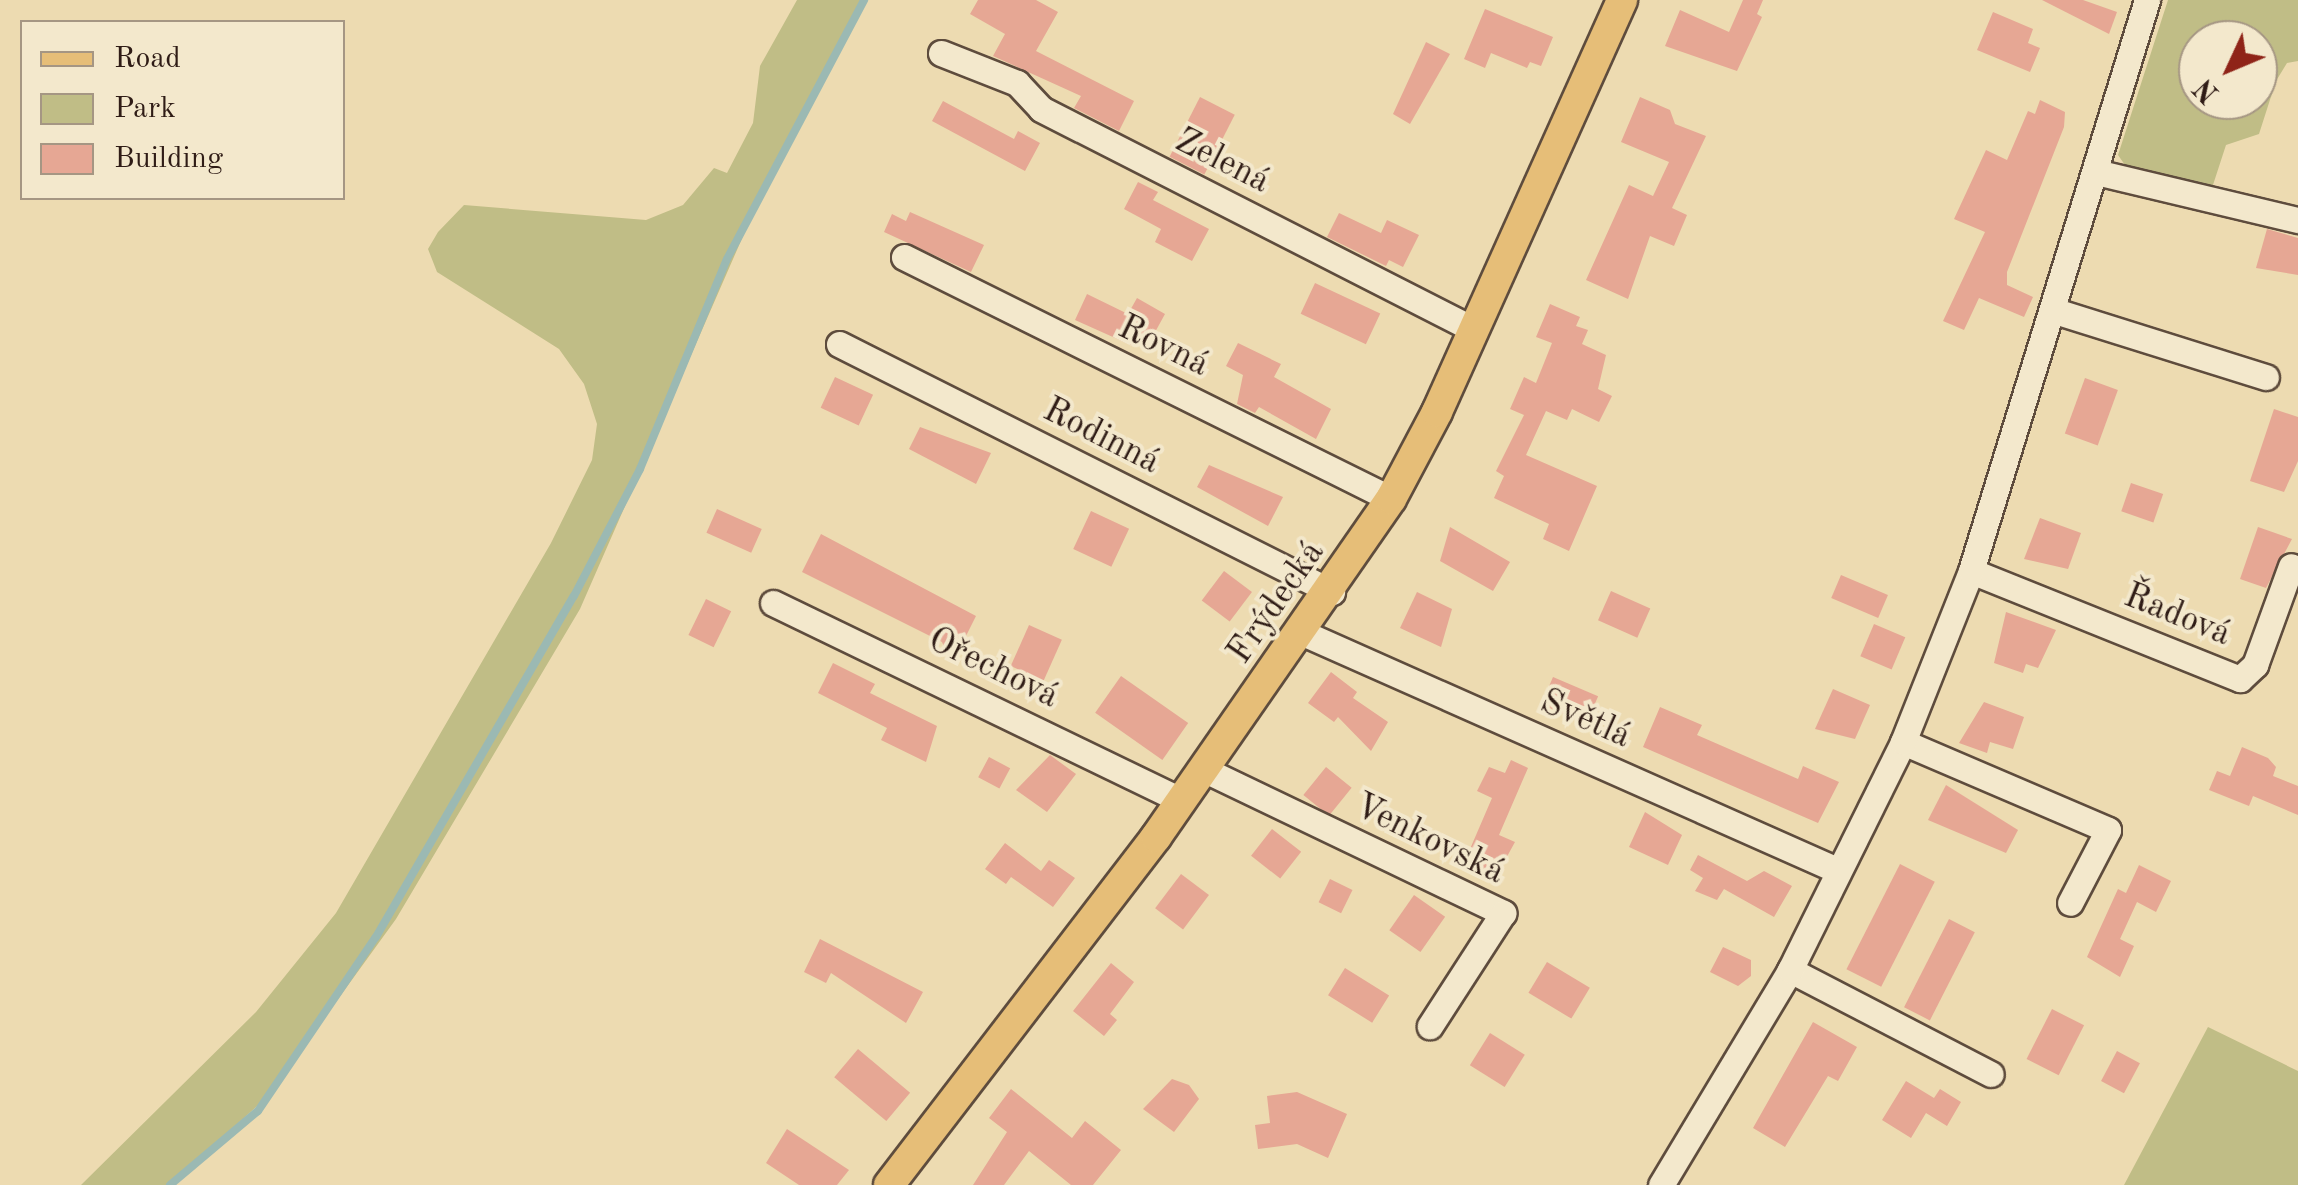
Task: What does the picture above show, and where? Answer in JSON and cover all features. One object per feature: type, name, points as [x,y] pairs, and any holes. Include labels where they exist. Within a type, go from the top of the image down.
[{"type":"main road","name":"Frýdecká","points":[[888,1185],[1182,802],[1332,592],[1392,499],[1475,330],[1622,0]]},
{"type":"street","points":[[1661,1185],[1790,970],[1903,742],[1971,571],[2055,311],[2147,0]]},
{"type":"street","name":"Zelená","points":[[941,53],[1016,83],[1041,108],[1475,330]]},
{"type":"street","points":[[2096,172],[2298,220]]},
{"type":"street","name":"Rovná","points":[[904,257],[1392,499]]},
{"type":"street","points":[[2055,311],[2266,377]]},
{"type":"street","name":"Rodinná","points":[[838,344],[1332,592]]},
{"type":"street","name":"Řadová","points":[[1971,571],[2240,679],[2256,665],[2291,566]]},
{"type":"street","name":"Ořechová","points":[[773,602],[1182,802]]},
{"type":"street","name":"Světlá","points":[[1303,632],[1839,872]]},
{"type":"street","points":[[1903,742],[2108,830],[2070,904]]},
{"type":"street","name":"Venkovská","points":[[1205,770],[1503,913],[1430,1026]]},
{"type":"street","points":[[1790,970],[1991,1074]]},
{"type":"green space","points":[[797,0],[866,0],[761,195],[580,609],[396,919],[267,1097],[170,1185],[81,1185],[256,1012],[336,913],[551,543],[592,460],[597,424],[584,384],[559,349],[437,272],[428,249],[438,232],[464,205],[646,220],[683,205],[714,168],[727,173],[753,123],[760,66]]},
{"type":"green space","points":[[2168,0],[2298,0],[2298,61],[2287,63],[2278,78],[2278,20],[2178,20],[2178,120],[2263,120],[2259,134],[2226,145],[2212,188],[2127,168],[2118,155]]},
{"type":"green space","points":[[2208,1027],[2298,1071],[2298,1185],[2124,1185]]},
{"type":"building","points":[[978,0],[1036,0],[1058,12],[1036,51],[1134,101],[1119,131],[1074,108],[1081,96],[993,56],[1005,34],[970,14]]},
{"type":"building","points":[[1743,0],[1763,0],[1757,14],[1762,17],[1737,71],[1665,46],[1680,10],[1729,32]]},
{"type":"building","points":[[2042,0],[2083,0],[2117,12],[2109,34]]},
{"type":"building","points":[[1485,9],[1553,37],[1541,66],[1530,62],[1527,68],[1491,53],[1485,68],[1464,59]]},
{"type":"building","points":[[1993,12],[2033,29],[2028,43],[2040,48],[2030,72],[1977,50]]},
{"type":"building","points":[[1426,42],[1450,54],[1410,124],[1393,114]]},
{"type":"building","points":[[1200,97],[1235,115],[1204,174],[1170,157]]},
{"type":"building","points":[[1640,97],[1670,110],[1675,124],[1706,136],[1672,208],[1687,215],[1674,246],[1650,236],[1628,299],[1586,280],[1629,185],[1653,196],[1669,162],[1621,142]]},
{"type":"building","points":[[2040,100],[2065,112],[2064,127],[2007,272],[2007,285],[2033,297],[2024,317],[1979,298],[1964,330],[1943,321],[1985,232],[1954,219],[1986,150],[2007,160],[2028,111],[2035,114]]},
{"type":"building","points":[[943,101],[1014,139],[1018,131],[1040,143],[1025,171],[932,121]]},
{"type":"building","points":[[1138,182],[1158,192],[1153,200],[1209,229],[1192,261],[1155,242],[1161,229],[1124,209]]},
{"type":"building","points":[[910,212],[984,245],[971,272],[884,232],[892,214],[906,221]]},
{"type":"building","points":[[1339,213],[1381,233],[1387,220],[1419,235],[1403,267],[1389,260],[1386,266],[1327,237]]},
{"type":"building","points":[[2267,229],[2298,238],[2298,275],[2256,268]]},
{"type":"building","points":[[1315,283],[1380,313],[1366,344],[1301,314]]},
{"type":"building","points":[[1087,294],[1128,314],[1137,298],[1165,314],[1148,345],[1137,339],[1133,346],[1075,320]]},
{"type":"building","points":[[1550,304],[1580,317],[1576,326],[1588,330],[1582,344],[1606,355],[1598,389],[1612,396],[1599,422],[1572,409],[1567,420],[1546,411],[1526,455],[1597,486],[1569,551],[1543,539],[1549,524],[1494,498],[1504,476],[1496,471],[1524,415],[1510,409],[1524,377],[1536,383],[1552,343],[1536,337]]},
{"type":"building","points":[[1238,343],[1281,364],[1274,377],[1331,409],[1316,439],[1259,407],[1255,413],[1237,404],[1243,375],[1226,366]]},
{"type":"building","points":[[835,377],[873,395],[859,426],[821,408]]},
{"type":"building","points":[[2085,378],[2118,390],[2098,445],[2065,433]]},
{"type":"building","points":[[2274,409],[2298,417],[2298,461],[2284,492],[2250,481]]},
{"type":"building","points":[[920,427],[991,453],[976,484],[909,449]]},
{"type":"building","points":[[1209,465],[1283,497],[1268,526],[1197,487]]},
{"type":"building","points":[[2131,483],[2163,494],[2153,522],[2121,511]]},
{"type":"building","points":[[717,509],[762,529],[751,553],[706,533]]},
{"type":"building","points":[[1091,511],[1129,529],[1111,567],[1073,549]]},
{"type":"building","points":[[2040,518],[2081,533],[2068,569],[2024,559]]},
{"type":"building","points":[[1450,527],[1510,562],[1493,591],[1440,561]]},
{"type":"building","points":[[2258,527],[2292,539],[2266,588],[2240,579]]},
{"type":"building","points":[[821,534],[976,616],[959,650],[945,649],[942,642],[802,572]]},
{"type":"building","points":[[1224,571],[1252,592],[1230,622],[1202,601]]},
{"type":"building","points":[[1841,575],[1888,595],[1878,618],[1831,598]]},
{"type":"building","points":[[1611,591],[1650,608],[1637,638],[1598,620]]},
{"type":"building","points":[[1417,592],[1452,609],[1441,647],[1400,628]]},
{"type":"building","points":[[706,599],[731,611],[714,647],[688,635]]},
{"type":"building","points":[[2006,612],[2056,630],[2038,668],[2026,664],[2023,673],[1994,663]]},
{"type":"building","points":[[1874,624],[1905,637],[1892,670],[1860,656]]},
{"type":"building","points":[[1029,625],[1062,640],[1044,681],[1011,666]]},
{"type":"building","points":[[833,663],[875,684],[870,693],[937,726],[926,762],[881,740],[887,728],[818,693]]},
{"type":"building","points":[[1331,672],[1357,692],[1353,698],[1388,722],[1371,751],[1338,717],[1334,722],[1308,703]]},
{"type":"building","points":[[1121,676],[1188,723],[1162,760],[1095,713]]},
{"type":"building","points":[[1553,677],[1598,696],[1586,724],[1541,705]]},
{"type":"building","points":[[1833,689],[1870,705],[1855,739],[1815,729]]},
{"type":"building","points":[[1984,702],[2024,717],[2013,749],[1990,742],[1987,753],[1959,743]]},
{"type":"building","points":[[1660,707],[1702,725],[1697,735],[1798,779],[1803,766],[1839,782],[1818,823],[1643,747]]},
{"type":"building","points":[[2242,747],[2268,758],[2276,767],[2273,776],[2298,786],[2298,815],[2253,796],[2249,806],[2209,790],[2217,771],[2230,776]]},
{"type":"building","points":[[1050,755],[1076,774],[1047,812],[1016,790]]},
{"type":"building","points":[[989,757],[1010,768],[999,789],[978,777]]},
{"type":"building","points":[[1511,760],[1528,768],[1499,835],[1515,842],[1498,873],[1484,871],[1464,863],[1492,798],[1477,791],[1489,767],[1505,773]]},
{"type":"building","points":[[1326,767],[1352,788],[1329,816],[1303,795]]},
{"type":"building","points":[[1946,785],[2018,830],[2006,853],[1928,820]]},
{"type":"building","points":[[1645,812],[1682,835],[1668,865],[1629,847]]},
{"type":"building","points":[[1272,829],[1301,852],[1280,879],[1251,856]]},
{"type":"building","points":[[1005,843],[1041,871],[1049,860],[1075,878],[1053,907],[1011,877],[1006,884],[985,869]]},
{"type":"building","points":[[1698,855],[1747,881],[1764,871],[1792,886],[1774,917],[1724,889],[1717,900],[1695,891],[1703,878],[1690,870]]},
{"type":"building","points":[[1900,864],[1935,882],[1881,987],[1846,969]]},
{"type":"building","points":[[2139,865],[2171,881],[2156,912],[2137,902],[2120,939],[2134,946],[2120,977],[2087,957],[2118,889],[2126,893]]},
{"type":"building","points":[[1181,874],[1209,895],[1183,929],[1155,908]]},
{"type":"building","points":[[1330,879],[1352,890],[1341,913],[1319,902]]},
{"type":"building","points":[[1414,895],[1445,917],[1420,952],[1389,930]]},
{"type":"building","points":[[1949,919],[1975,932],[1930,1020],[1904,1007]]},
{"type":"building","points":[[820,939],[923,992],[906,1023],[831,973],[826,983],[804,972]]},
{"type":"building","points":[[1723,947],[1751,960],[1751,976],[1738,986],[1710,972]]},
{"type":"building","points":[[1547,962],[1590,988],[1571,1019],[1528,993]]},
{"type":"building","points":[[1111,963],[1134,982],[1110,1014],[1117,1020],[1104,1036],[1073,1011]]},
{"type":"building","points":[[1345,968],[1389,996],[1372,1023],[1328,995]]},
{"type":"building","points":[[2052,1009],[2084,1025],[2059,1075],[2027,1059]]},
{"type":"building","points":[[1813,1022],[1857,1047],[1838,1081],[1828,1076],[1785,1147],[1753,1128]]},
{"type":"building","points":[[1490,1033],[1525,1055],[1505,1087],[1470,1065]]},
{"type":"building","points":[[858,1049],[910,1093],[886,1121],[834,1077]]},
{"type":"building","points":[[2117,1051],[2140,1063],[2124,1093],[2101,1081]]},
{"type":"building","points":[[1172,1079],[1189,1085],[1199,1099],[1174,1132],[1143,1109]]},
{"type":"building","points":[[1906,1081],[1934,1098],[1940,1089],[1961,1102],[1947,1126],[1926,1113],[1911,1138],[1882,1120]]},
{"type":"building","points":[[1011,1089],[1072,1138],[1085,1121],[1121,1150],[1093,1185],[1071,1185],[1029,1151],[1004,1185],[973,1185],[1007,1132],[989,1118]]},
{"type":"building","points":[[1297,1092],[1347,1114],[1328,1158],[1297,1144],[1258,1149],[1255,1125],[1270,1123],[1267,1096]]},
{"type":"building","points":[[787,1129],[849,1170],[837,1185],[799,1185],[766,1163]]},
{"type":"waterway","points":[[170,1185],[258,1111],[376,937],[574,596],[640,469],[727,259],[864,0]]}]
